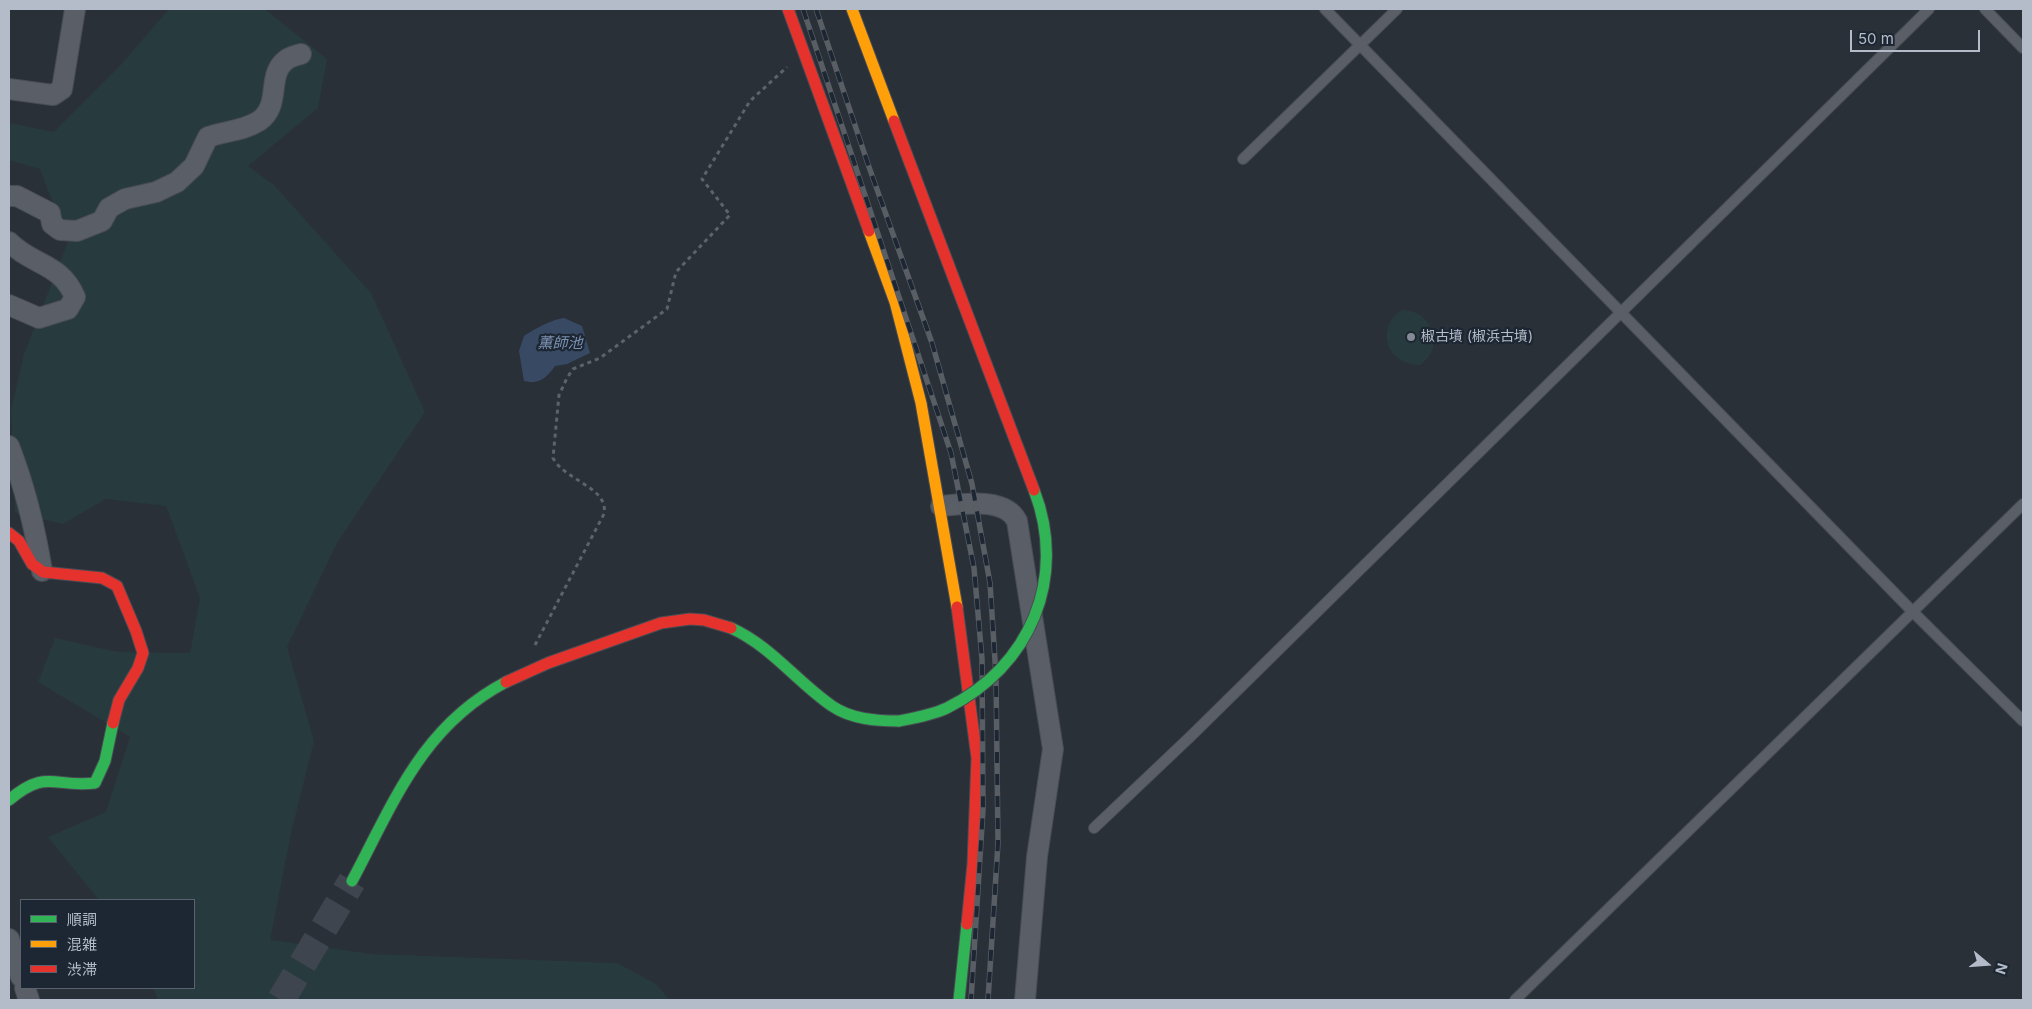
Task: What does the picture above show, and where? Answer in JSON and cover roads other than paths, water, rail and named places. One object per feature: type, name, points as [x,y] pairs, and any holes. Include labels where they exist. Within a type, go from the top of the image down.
[{"type":"street","points":[[9,89],[53,95],[62,89],[75,9]]},
{"type":"street","points":[[788,9],[895,302],[921,403],[941,506],[961,629],[977,758],[973,864],[959,1000]]},
{"type":"street","points":[[352,881],[428,747],[458,712],[485,694],[518,676],[664,622],[704,619],[737,629],[752,639],[832,706],[845,713],[870,721],[899,721],[932,714],[946,708],[985,686],[998,674],[1021,644],[1035,619],[1042,600],[1048,564],[1044,523],[1036,495],[852,9]]},
{"type":"street","points":[[9,196],[17,196],[50,213],[52,224],[60,230],[77,231],[102,221],[109,208],[125,200],[156,192],[178,182],[194,166],[208,137],[235,132],[260,120],[274,100],[273,84],[280,68],[286,60],[301,54]]},
{"type":"street","points":[[9,242],[32,259],[59,272],[70,284],[75,297],[68,309],[39,318],[9,305]]},
{"type":"street","points":[[9,446],[22,481],[36,533],[42,571]]},
{"type":"street","points":[[941,506],[958,504],[1002,506],[1013,514],[1017,521],[1053,749],[1036,874],[1025,1000]]},
{"type":"street","points":[[9,533],[20,542],[26,557],[42,571],[106,579],[117,587],[144,651],[142,664],[124,689],[115,713],[101,774],[95,783],[83,785],[43,779],[28,784],[9,800]]},
{"type":"street","points":[[9,939],[20,974]]},
{"type":"lane","points":[[1325,9],[1912,611],[2023,722]]},
{"type":"lane","points":[[1243,159],[1397,9]]},
{"type":"lane","points":[[1094,828],[1191,736],[1929,9]]},
{"type":"lane","points":[[1985,9],[2023,48]]},
{"type":"lane","points":[[1515,1000],[2023,504]]},
{"type":"water","name":"薫師池","points":[[564,318],[582,326],[590,353],[567,364],[555,366],[542,380],[534,382],[524,381],[519,351],[524,336],[555,320]]},
{"type":"tunnel","points":[[281,1000],[352,881]]},
{"type":"railway","points":[[803,9],[951,453],[974,568],[982,659],[983,810],[971,1000]]},
{"type":"railway","points":[[816,9],[869,167],[932,343],[972,484],[990,583],[996,676],[998,843],[988,1000]]},
{"type":"place","name":"椒古墳 (椒浜古墳)","points":[[1411,337]]}]
